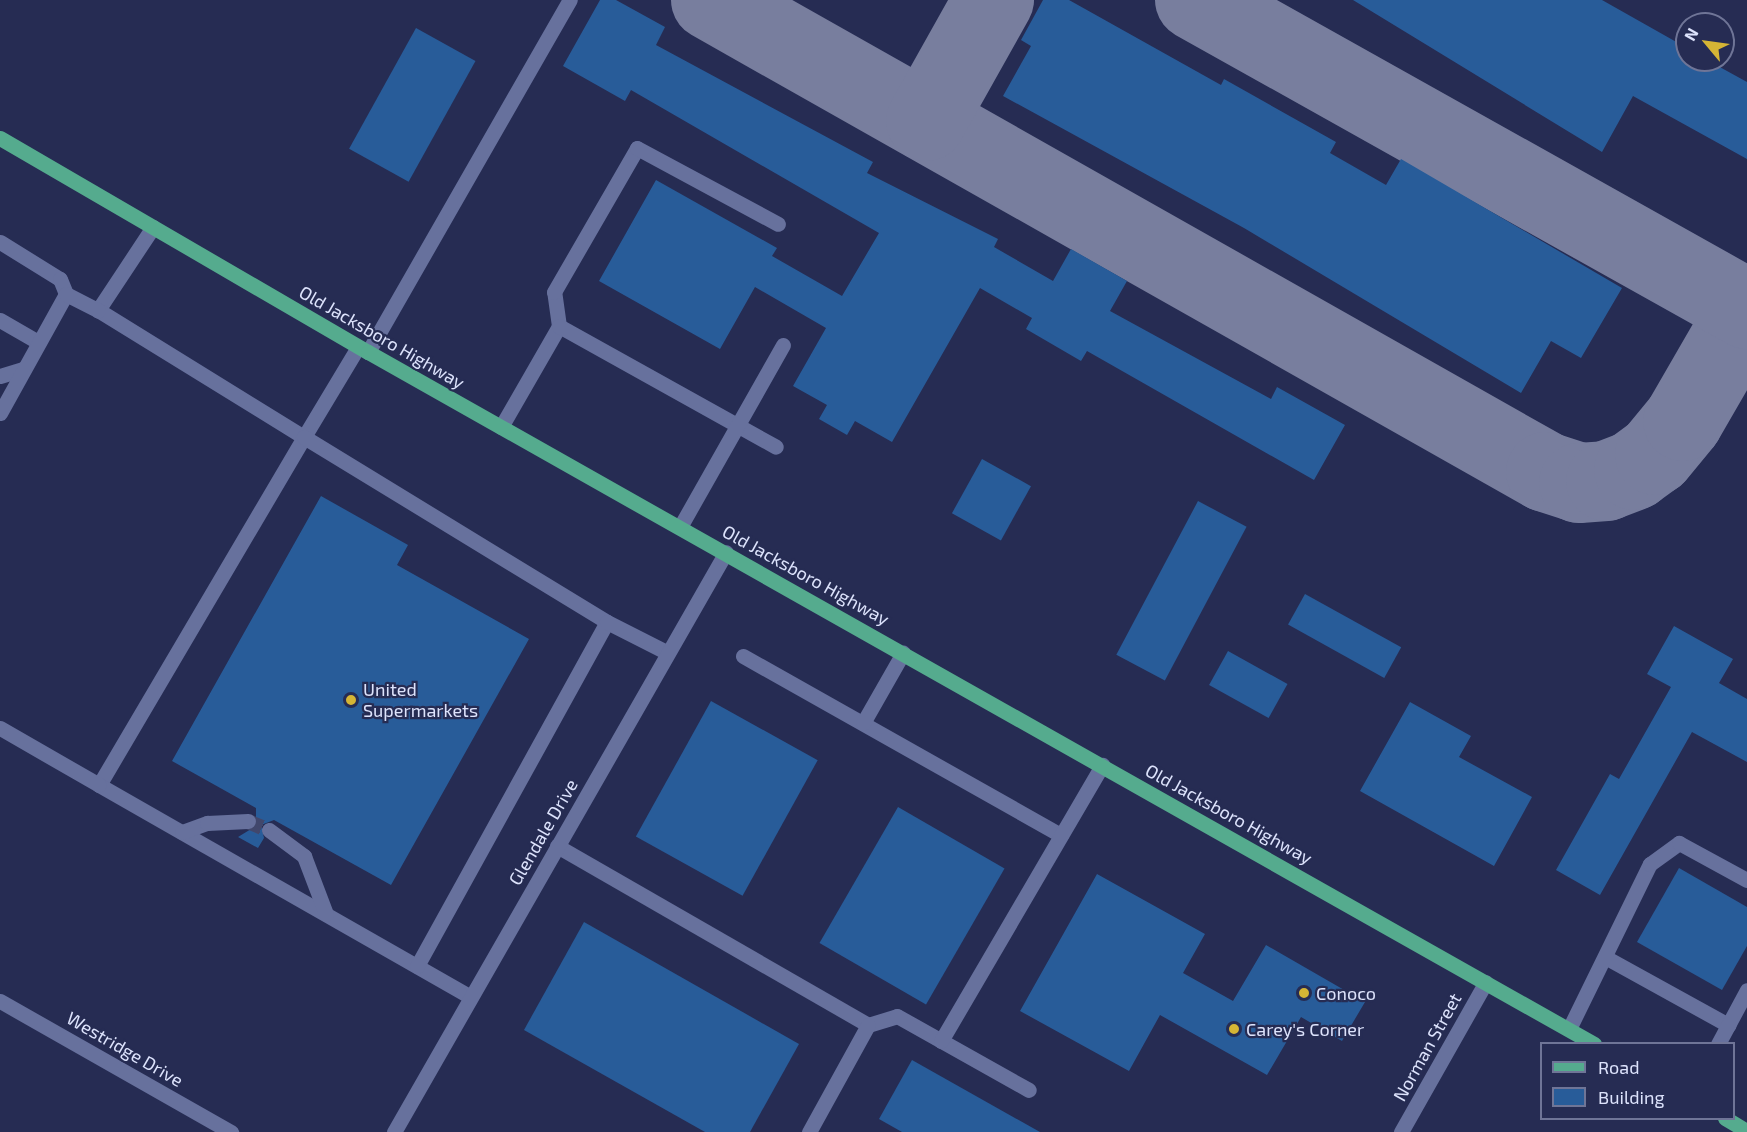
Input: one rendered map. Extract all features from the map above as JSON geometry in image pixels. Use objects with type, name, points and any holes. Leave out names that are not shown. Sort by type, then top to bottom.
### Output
[{"type":"main road","name":"Old Jacksboro Highway","points":[[0,138],[363,349],[1591,1042]]},
{"type":"main road","points":[[1727,1120],[1747,1131]]},
{"type":"street","points":[[99,785],[303,437],[363,349],[570,0]]},
{"type":"street","points":[[501,426],[558,326],[554,292],[637,148],[778,224]]},
{"type":"street","points":[[98,310],[153,227]]},
{"type":"street","points":[[0,242],[60,279],[66,294],[98,310],[607,622],[668,653]]},
{"type":"street","points":[[0,413],[66,294]]},
{"type":"street","points":[[0,320],[38,342]]},
{"type":"street","points":[[558,326],[776,447]]},
{"type":"street","points":[[680,527],[783,345]]},
{"type":"street","points":[[0,376],[23,369]]},
{"type":"street","name":"Glendale Drive","points":[[394,1132],[726,552]]},
{"type":"street","points":[[417,966],[607,622]]},
{"type":"street","points":[[863,723],[903,652]]},
{"type":"street","points":[[743,656],[1061,835]]},
{"type":"street","points":[[0,728],[471,997]]},
{"type":"street","points":[[941,1041],[1102,765]]},
{"type":"street","points":[[182,832],[207,824],[248,821]]},
{"type":"street","points":[[269,830],[304,856],[326,914]]},
{"type":"street","points":[[1569,1029],[1650,864],[1679,843],[1747,880]]},
{"type":"street","points":[[557,846],[868,1025]]},
{"type":"street","points":[[1605,957],[1728,1025]]},
{"type":"street","name":"Norman Street","points":[[1401,1132],[1486,982]]},
{"type":"street","points":[[1719,1042],[1747,990]]},
{"type":"street","name":"Westridge Drive","points":[[0,1001],[231,1132]]},
{"type":"street","points":[[810,1132],[868,1025],[897,1016],[1029,1090]]},
{"type":"building","points":[[600,0],[616,0],[665,27],[656,45],[873,162],[867,173],[998,239],[994,247],[1053,281],[1071,249],[1127,281],[1110,311],[1271,399],[1277,387],[1345,425],[1314,480],[1087,351],[1081,361],[1026,329],[1032,318],[980,288],[892,442],[855,421],[847,435],[819,419],[827,405],[793,386],[826,328],[755,287],[720,349],[599,281],[656,180],[777,248],[772,256],[842,296],[879,233],[631,90],[625,101],[563,66]]},
{"type":"building","points":[[1043,0],[1069,0],[1221,85],[1224,79],[1336,142],[1330,153],[1386,185],[1401,159],[1622,288],[1581,358],[1551,341],[1521,393],[1244,228],[1003,96],[1031,46],[1021,40]]},
{"type":"building","points":[[1353,0],[1602,0],[1675,41],[1675,72],[1729,72],[1747,82],[1747,159],[1633,96],[1602,152]]},
{"type":"building","points":[[416,28],[475,61],[409,182],[349,149]]},
{"type":"building","points":[[982,459],[1031,486],[1001,540],[952,513]]},
{"type":"building","name":"United Supermarkets","points":[[321,496],[408,545],[397,565],[529,639],[391,885],[274,820],[261,825],[264,838],[258,848],[238,837],[256,826],[256,808],[172,761]]},
{"type":"building","points":[[1198,501],[1247,527],[1165,680],[1116,655]]},
{"type":"building","points":[[1305,594],[1401,647],[1384,678],[1288,625]]},
{"type":"building","points":[[1674,626],[1733,659],[1719,683],[1747,699],[1747,762],[1692,732],[1600,895],[1556,870],[1610,774],[1619,779],[1671,687],[1647,674]]},
{"type":"building","points":[[1228,651],[1287,684],[1269,718],[1209,685]]},
{"type":"building","points":[[711,701],[818,760],[743,896],[636,837]]},
{"type":"building","points":[[1410,702],[1471,736],[1459,757],[1532,797],[1494,866],[1360,791]]},
{"type":"building","points":[[898,807],[1005,868],[926,1004],[820,943]]},
{"type":"building","points":[[1679,868],[1747,907],[1747,946],[1722,990],[1637,942]]},
{"type":"building","points":[[1097,874],[1205,934],[1183,973],[1233,1001],[1266,945],[1365,1002],[1342,1041],[1301,1017],[1267,1075],[1160,1015],[1129,1071],[1020,1011]]},
{"type":"building","points":[[584,922],[799,1044],[750,1132],[705,1132],[524,1030]]},
{"type":"building","points":[[912,1060],[1040,1132],[902,1132],[879,1119]]},
{"type":"taxiway","points":[[711,0],[1546,472],[1579,483],[1606,481],[1634,470],[1655,455],[1683,421],[1747,310]]},
{"type":"taxiway","points":[[926,121],[994,0]]},
{"type":"taxiway","points":[[1195,0],[1747,309]]},
{"type":"tunnel","points":[[248,821],[269,830]]},
{"type":"place","name":"United Supermarkets","points":[[351,700]]},
{"type":"place","name":"Conoco","points":[[1304,993]]},
{"type":"place","name":"Carey's Corner","points":[[1234,1029]]}]
